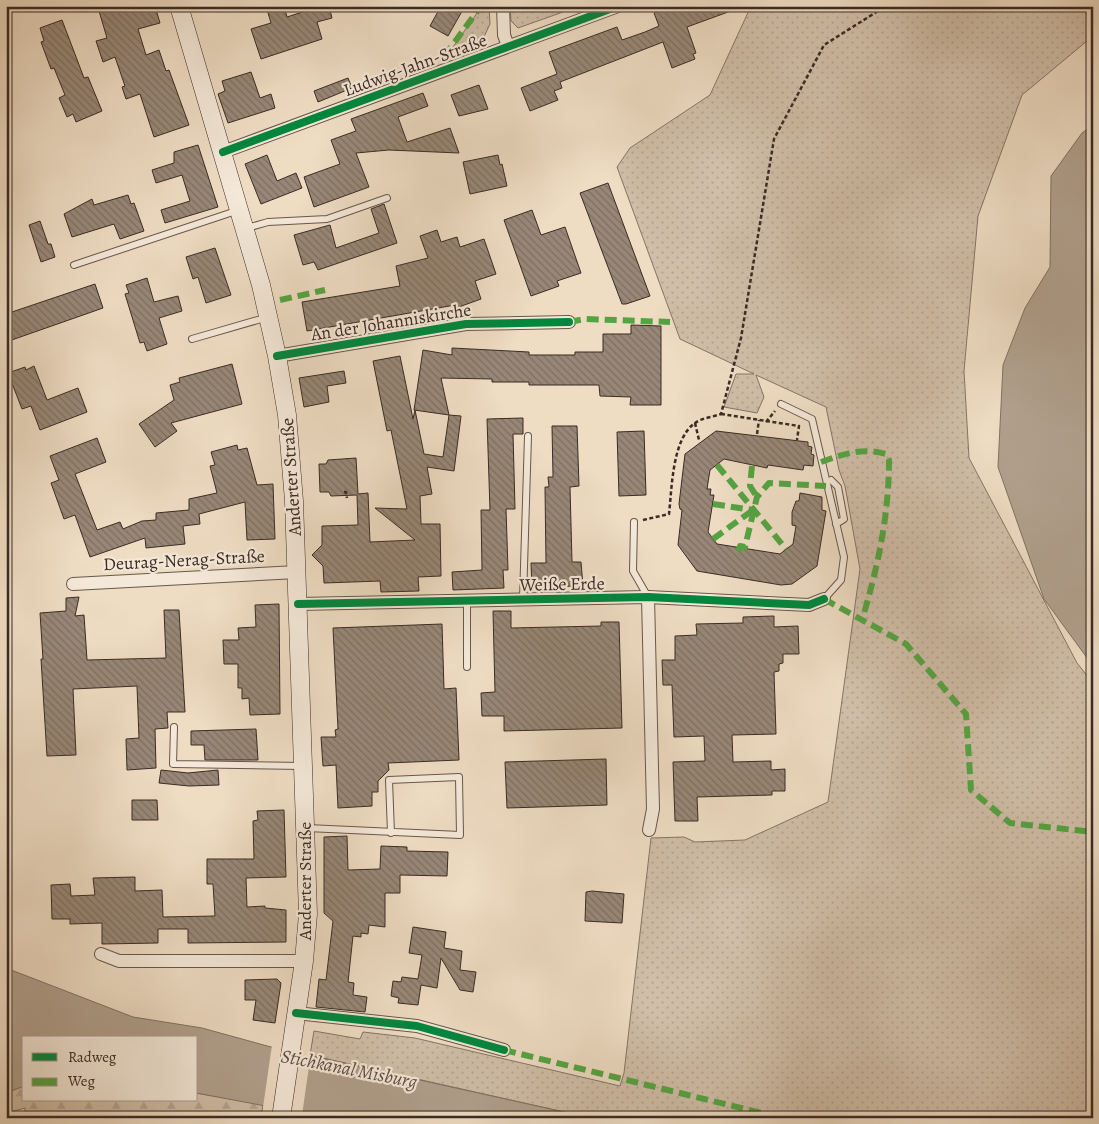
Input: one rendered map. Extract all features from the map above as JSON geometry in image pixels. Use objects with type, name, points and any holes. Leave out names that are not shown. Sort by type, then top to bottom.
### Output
[{"type":"main road","name":"Anderter Straße","points":[[179,6],[246,228],[269,317],[277,356],[293,469],[308,914],[304,961],[282,1116]]},
{"type":"street","points":[[503,6],[504,35],[508,46]]},
{"type":"street","name":"Ludwig-Jahn-Straße","points":[[223,152],[618,6]]},
{"type":"street","name":"An der Johanniskirche","points":[[277,356],[466,324],[569,322]]},
{"type":"street","name":"Deurag-Nerag-Straße","points":[[73,584],[297,572]]},
{"type":"street","points":[[648,597],[653,809],[649,830]]},
{"type":"street","name":"Weiße Erde","points":[[298,604],[648,597],[808,605],[824,599]]},
{"type":"street","name":"Anderter Straße","points":[[101,954],[120,961],[175,959],[304,961]]},
{"type":"street","points":[[296,1013],[417,1026],[504,1050]]},
{"type":"lane","points":[[246,228],[268,222],[327,219],[387,198]]},
{"type":"lane","points":[[74,265],[240,210]]},
{"type":"lane","points":[[192,339],[269,317]]},
{"type":"lane","points":[[781,404],[812,419],[844,556],[841,580],[824,599]]},
{"type":"lane","points":[[523,599],[528,436]]},
{"type":"lane","points":[[831,480],[838,487],[844,518],[836,524]]},
{"type":"lane","points":[[634,522],[633,570],[648,597]]},
{"type":"lane","points":[[467,600],[467,667]]},
{"type":"lane","points":[[174,727],[173,764],[304,766]]},
{"type":"lane","points":[[306,828],[391,833],[460,835],[459,777],[389,780],[391,833]]},
{"type":"path","points":[[720,414],[741,338],[774,139],[824,46],[886,6]]},
{"type":"path","points":[[1082,6],[1093,20]]},
{"type":"path","points":[[634,522],[669,514],[674,463],[683,437],[695,423],[720,414],[799,426],[797,440]]},
{"type":"path","points":[[757,434],[759,420]]},
{"type":"path","points":[[695,423],[699,440]]},
{"type":"path","points":[[344,492],[346,492],[347,498]]},
{"type":"green space","points":[[482,6],[489,6],[490,24],[483,39],[448,54]]},
{"type":"green space","points":[[510,6],[577,7],[518,28],[511,21]]},
{"type":"green space","points":[[751,6],[1093,6],[1093,36],[1022,95],[978,216],[964,371],[969,458],[1077,663],[1093,683],[1093,1118],[591,1118],[310,1055],[314,1031],[360,1039],[363,1032],[415,1038],[620,1086],[624,1073],[651,838],[684,837],[695,842],[745,840],[828,802],[860,569],[845,486],[839,470],[826,407],[756,375],[764,397],[757,413],[724,407],[736,374],[754,374],[680,339],[617,167],[630,148],[710,95]]},
{"type":"green space","points":[[22,1087],[22,1102],[198,1102],[198,1093],[263,1104],[261,1118],[25,1118],[25,1108],[11,1112],[7,1108],[11,1091]]},
{"type":"water","points":[[1093,125],[1093,666],[1044,599],[998,467],[1003,365],[1025,308],[1050,267],[1051,176],[1082,133]]},
{"type":"water","name":"Stichkanal Misburg","points":[[6,968],[133,1017],[202,1028],[271,1047],[591,1118],[330,1118],[198,1093],[198,1036],[22,1036],[22,1087],[11,1091],[6,1090]]},
{"type":"pier","points":[[272,1045],[311,1053],[302,1115],[263,1107]]},
{"type":"building","points":[[113,6],[155,6],[160,23],[138,29],[146,55],[159,50],[166,71],[169,70],[189,125],[154,137],[140,94],[126,99],[122,87],[125,86],[115,57],[103,62],[96,41],[107,38],[99,11]]},
{"type":"building","points":[[266,6],[284,6],[287,17],[315,8],[314,6],[329,6],[332,18],[317,22],[322,39],[261,59],[251,29],[271,23]]},
{"type":"building","points":[[441,6],[465,6],[448,36],[430,26]]},
{"type":"building","points":[[674,6],[739,8],[687,27],[696,53],[693,54],[695,59],[672,68],[663,42],[560,82],[562,88],[554,91],[558,100],[530,111],[521,88],[557,74],[549,52],[617,27],[622,40],[645,32],[659,26],[654,13]]},
{"type":"building","points":[[62,20],[84,78],[88,77],[102,111],[76,122],[73,114],[67,117],[59,98],[65,95],[54,68],[51,69],[41,42],[44,41],[40,28]]},
{"type":"building","points":[[251,72],[260,98],[271,94],[275,108],[228,123],[218,94],[225,91],[222,81]]},
{"type":"building","points":[[348,78],[352,88],[318,102],[314,91]]},
{"type":"building","points":[[479,85],[488,109],[459,116],[451,95]]},
{"type":"building","points":[[423,93],[428,106],[398,117],[407,142],[450,128],[459,153],[389,150],[356,153],[369,187],[314,207],[304,177],[340,164],[331,140],[356,131],[351,119]]},
{"type":"building","points":[[198,145],[218,207],[165,223],[161,210],[190,201],[182,175],[156,183],[152,170],[174,163],[174,152]]},
{"type":"building","points":[[267,155],[277,181],[296,173],[302,188],[261,204],[245,164]]},
{"type":"building","points":[[498,155],[507,186],[470,194],[463,162]]},
{"type":"building","points":[[608,183],[650,296],[626,304],[622,304],[580,193]]},
{"type":"building","points":[[128,195],[131,204],[134,203],[144,231],[120,239],[114,224],[72,237],[64,214],[92,199],[94,205]]},
{"type":"building","points":[[384,204],[397,243],[318,270],[314,262],[303,265],[294,235],[330,225],[336,248],[379,233],[371,209]]},
{"type":"building","points":[[532,210],[541,235],[565,227],[581,273],[557,281],[559,286],[531,296],[504,220]]},
{"type":"building","points":[[40,221],[55,257],[41,262],[29,225]]},
{"type":"building","points":[[437,230],[441,242],[457,237],[460,247],[484,239],[496,274],[475,281],[481,299],[456,308],[455,305],[307,331],[302,302],[400,286],[396,266],[428,258],[420,236]]},
{"type":"building","points":[[215,248],[231,295],[206,303],[198,277],[193,279],[186,257]]},
{"type":"building","points":[[147,278],[154,302],[178,296],[182,311],[159,318],[167,344],[147,351],[144,342],[140,343],[125,294],[129,293],[126,285]]},
{"type":"building","points":[[95,284],[103,308],[6,342],[6,314]]},
{"type":"building","points":[[631,325],[661,326],[661,405],[630,405],[631,397],[600,396],[599,385],[529,385],[529,382],[492,382],[492,379],[441,378],[449,415],[414,410],[423,350],[452,355],[452,348],[529,352],[529,355],[575,355],[575,352],[603,352],[603,334],[631,334]]},
{"type":"building","points":[[400,356],[413,419],[415,410],[424,454],[443,457],[449,415],[461,416],[454,471],[427,467],[432,494],[420,496],[421,524],[440,524],[441,576],[418,577],[419,591],[381,592],[380,581],[324,583],[323,566],[312,555],[322,545],[322,526],[358,525],[357,495],[331,496],[329,492],[320,492],[319,464],[326,464],[328,460],[356,458],[358,494],[368,493],[370,542],[415,540],[375,508],[407,509],[391,430],[387,431],[373,361]]},
{"type":"building","points":[[232,364],[242,404],[171,423],[177,431],[155,447],[139,424],[174,400],[170,385],[180,382],[179,378]]},
{"type":"building","points":[[34,366],[47,400],[78,388],[87,412],[40,430],[31,406],[22,409],[8,373],[25,367],[26,370]]},
{"type":"building","points":[[344,371],[346,383],[327,386],[329,402],[304,407],[299,378]]},
{"type":"building","points":[[523,418],[523,434],[513,434],[515,509],[506,509],[508,570],[503,570],[504,588],[453,590],[452,572],[482,570],[481,510],[490,510],[487,419]]},
{"type":"building","points":[[552,426],[577,426],[579,486],[570,487],[572,562],[581,562],[583,586],[532,587],[531,563],[546,563],[545,487],[549,487],[548,477],[553,477]]},
{"type":"building","points":[[644,431],[646,495],[619,496],[617,432]]},
{"type":"building","points":[[716,431],[808,442],[808,446],[812,447],[811,454],[814,455],[813,466],[804,465],[803,470],[768,465],[767,468],[724,459],[710,470],[707,489],[711,489],[710,495],[714,495],[708,532],[717,544],[780,554],[793,544],[796,526],[792,525],[792,512],[796,501],[799,501],[800,493],[822,497],[822,510],[826,511],[817,566],[792,584],[781,585],[697,571],[678,545],[682,510],[679,504],[685,454]]},
{"type":"building","points":[[97,438],[106,462],[75,474],[97,530],[120,522],[123,529],[142,521],[156,520],[156,513],[189,510],[189,499],[217,493],[210,466],[215,465],[211,452],[237,445],[238,450],[247,448],[257,485],[273,484],[275,539],[247,540],[245,502],[199,514],[200,524],[183,526],[185,544],[146,548],[145,538],[90,557],[75,515],[64,519],[51,483],[59,480],[50,456]]},
{"type":"building","points":[[79,597],[75,616],[84,615],[87,660],[166,658],[164,610],[179,610],[185,712],[167,712],[168,728],[155,729],[156,768],[127,770],[126,739],[139,738],[137,686],[73,689],[76,755],[47,756],[40,613],[66,611],[66,598]]},
{"type":"building","points":[[279,604],[280,714],[250,715],[249,698],[242,699],[242,688],[238,688],[238,664],[224,664],[223,640],[239,640],[238,628],[256,627],[255,605]]},
{"type":"building","points":[[493,611],[511,611],[511,628],[601,626],[601,622],[619,622],[622,728],[504,731],[504,716],[482,716],[481,693],[495,692]]},
{"type":"building","points":[[774,616],[774,627],[798,626],[799,654],[783,654],[783,663],[779,664],[779,671],[774,672],[776,734],[732,735],[733,762],[771,761],[771,770],[785,769],[785,791],[772,791],[772,795],[697,797],[698,821],[675,821],[673,762],[705,761],[704,736],[674,737],[672,685],[663,685],[662,660],[675,660],[675,636],[697,635],[696,624],[743,623],[743,617]]},
{"type":"building","points":[[442,624],[444,689],[456,688],[459,760],[388,763],[389,770],[378,781],[378,792],[372,792],[372,806],[338,808],[336,765],[323,766],[321,737],[336,737],[335,730],[338,729],[333,628]]},
{"type":"building","points":[[256,729],[258,760],[205,760],[204,745],[191,745],[191,731]]},
{"type":"building","points":[[606,759],[607,805],[507,808],[505,762]]},
{"type":"building","points":[[161,770],[188,773],[218,770],[219,785],[189,786],[159,783]]},
{"type":"building","points":[[132,800],[157,800],[158,820],[132,820]]},
{"type":"building","points":[[284,810],[286,877],[246,878],[247,907],[265,906],[265,908],[286,910],[286,942],[188,943],[188,929],[158,929],[158,943],[102,944],[102,923],[70,924],[70,919],[52,919],[51,885],[70,884],[71,896],[95,895],[93,878],[135,877],[135,891],[162,890],[163,917],[215,916],[213,884],[207,884],[207,859],[254,859],[253,821],[258,820],[257,811]]},
{"type":"building","points":[[347,836],[348,870],[380,869],[381,846],[407,847],[407,851],[448,852],[447,876],[400,875],[400,893],[385,893],[385,927],[369,925],[368,934],[361,933],[361,937],[353,936],[348,982],[354,983],[353,995],[367,997],[365,1012],[316,1007],[319,979],[326,980],[333,921],[324,913],[324,837]]},
{"type":"building","points":[[586,892],[624,894],[622,923],[585,921]]},
{"type":"building","points":[[413,927],[446,932],[444,948],[462,951],[460,970],[476,972],[473,992],[460,990],[441,958],[437,988],[421,985],[418,1005],[398,1003],[399,998],[391,996],[393,981],[401,982],[402,977],[418,979],[422,955],[409,953]]},
{"type":"building","points":[[277,979],[281,983],[275,1023],[253,1020],[256,1000],[245,1000],[245,980]]},
{"type":"marked path","points":[[447,57],[446,54],[481,6]]},
{"type":"marked path","points":[[280,300],[325,290]]},
{"type":"marked path","points":[[569,322],[585,319],[670,322]]},
{"type":"marked path","points":[[821,462],[861,451],[886,454],[889,460],[887,501],[882,541],[862,620]]},
{"type":"marked path","points":[[717,465],[786,549]]},
{"type":"marked path","points":[[752,466],[750,486],[757,497]]},
{"type":"marked path","points":[[739,551],[740,546],[745,547],[757,497],[769,483],[826,486]]},
{"type":"marked path","points":[[713,504],[753,510]]},
{"type":"marked path","points":[[713,539],[753,510]]},
{"type":"marked path","points":[[824,599],[906,644],[966,714],[971,790],[1010,823],[1093,832]]},
{"type":"marked path","points":[[504,1050],[782,1118]]},
{"type":"cycle path","points":[[223,152],[618,6]]},
{"type":"cycle path","points":[[277,356],[466,324],[569,322]]},
{"type":"cycle path","points":[[298,604],[648,597],[809,605],[824,599]]},
{"type":"cycle path","points":[[296,1013],[417,1026],[504,1050]]}]
